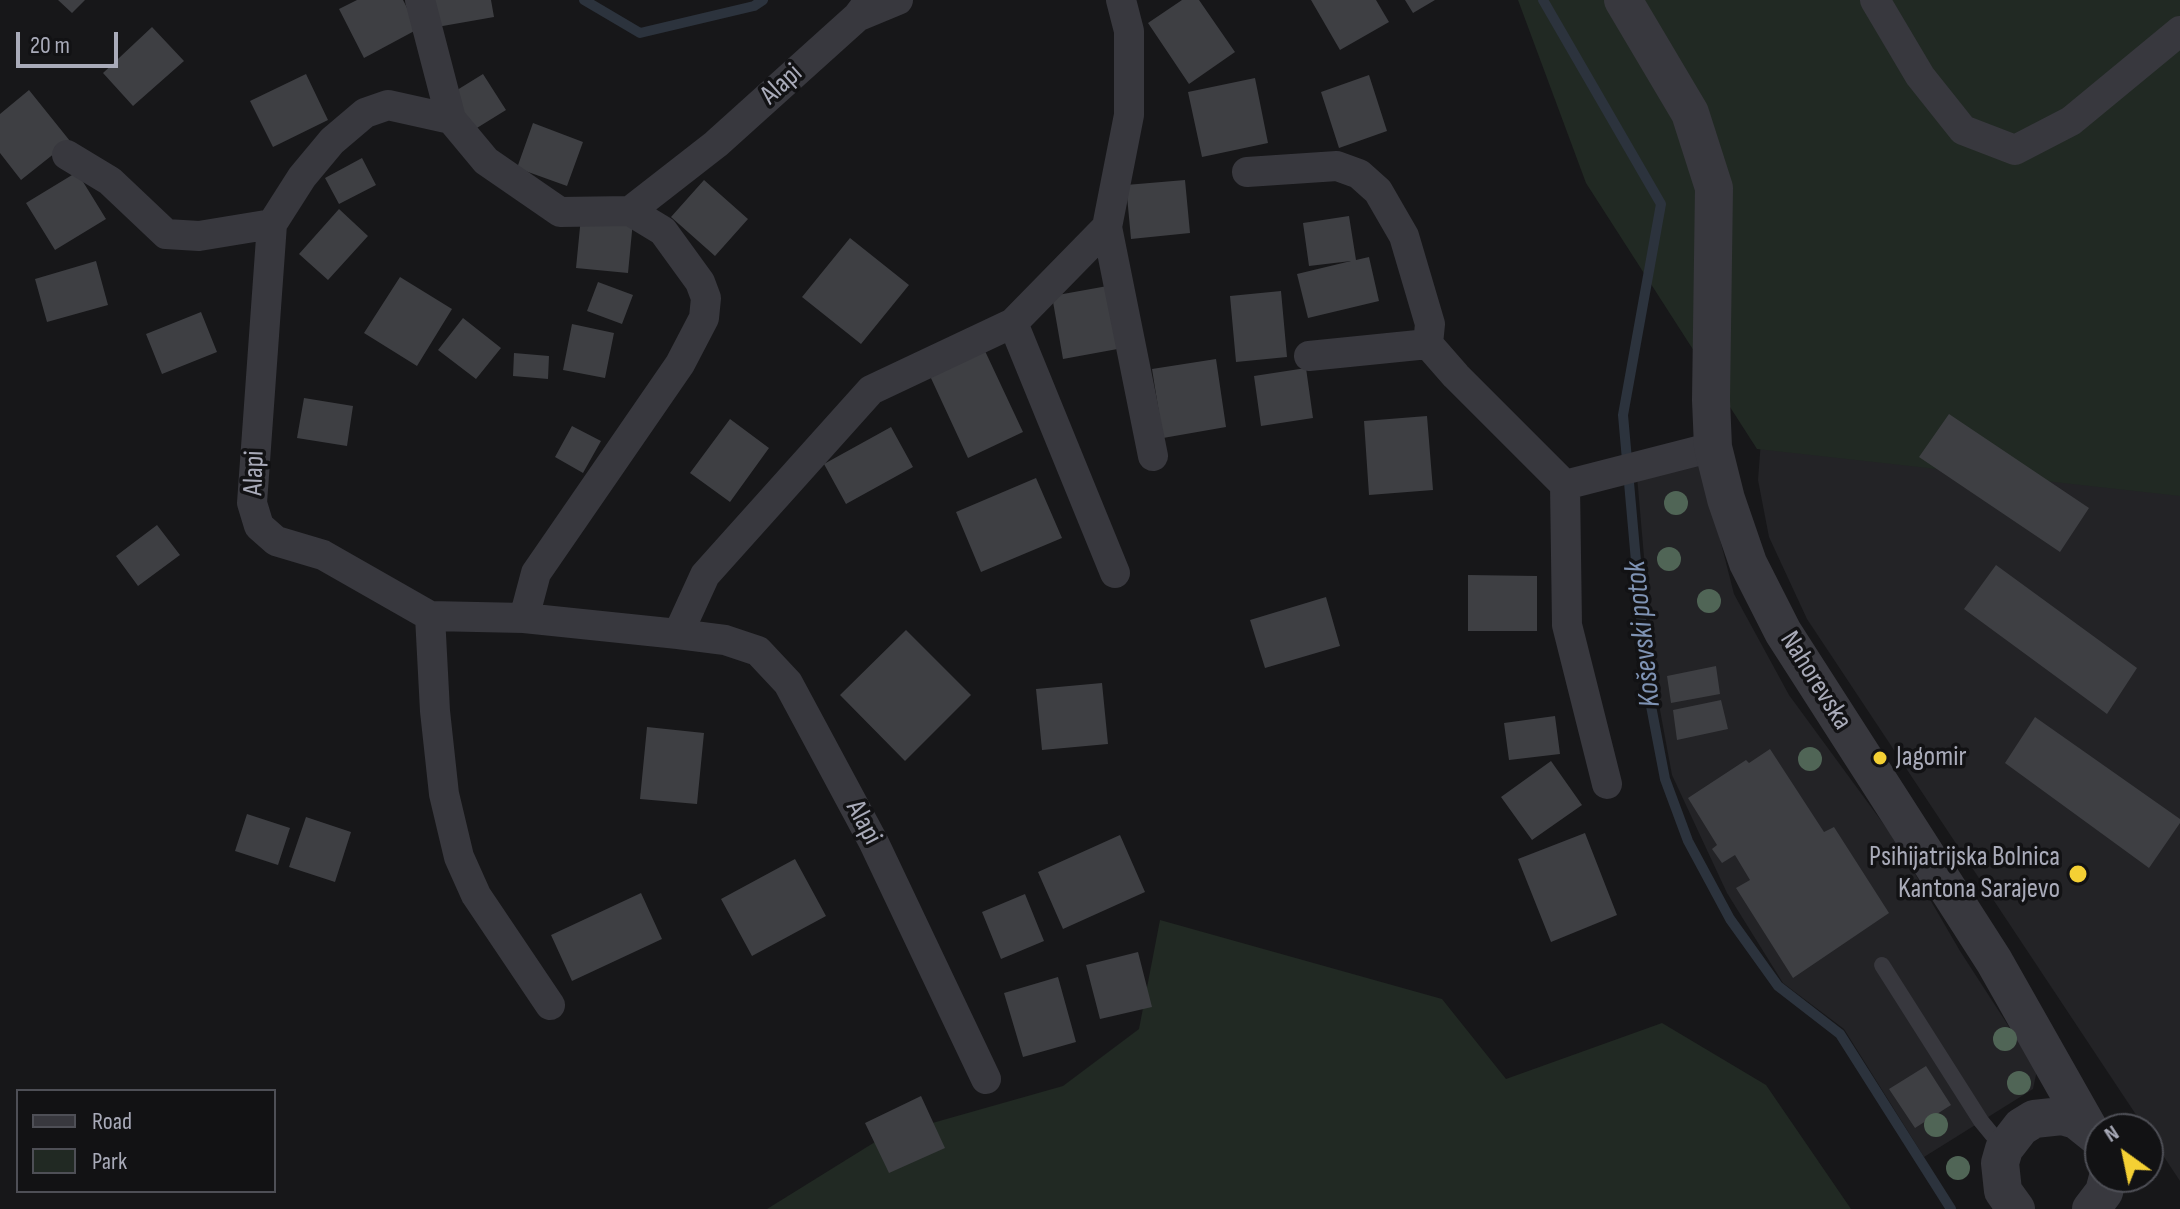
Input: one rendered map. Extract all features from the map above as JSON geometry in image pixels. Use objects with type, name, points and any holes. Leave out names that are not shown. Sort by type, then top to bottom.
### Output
[{"type":"street","points":[[420,0],[451,119],[486,161],[560,212],[630,211],[663,231],[700,282],[706,298],[704,318],[680,364],[536,573],[524,618]]},
{"type":"street","name":"Alapi","points":[[630,211],[716,144],[863,9],[898,0]]},
{"type":"street","points":[[1121,0],[1129,31],[1129,115],[1107,227],[1153,456]]},
{"type":"street","name":"Nahorevska","points":[[1623,0],[1690,113],[1714,188],[1713,447],[1726,499],[1748,563],[1783,632],[1994,961],[2084,1117]]},
{"type":"street","points":[[1875,0],[1920,76],[1963,130],[2015,150],[2071,121],[2180,31]]},
{"type":"street","points":[[67,155],[110,181],[166,234],[199,236],[272,224],[332,141],[365,113],[388,105],[451,119]]},
{"type":"street","points":[[1247,172],[1337,166],[1359,174],[1378,191],[1404,236],[1430,324],[1428,344],[1565,485],[1567,625],[1607,784]]},
{"type":"street","name":"Alapi","points":[[272,224],[252,503],[259,526],[276,541],[323,555],[430,616],[524,618],[678,634],[725,640],[758,651],[788,683],[874,843],[986,1079]]},
{"type":"street","points":[[678,634],[705,575],[871,390],[1013,323],[1107,227]]},
{"type":"street","points":[[1013,323],[1115,573]]},
{"type":"street","points":[[1309,356],[1428,344]]},
{"type":"street","points":[[1565,485],[1713,447]]},
{"type":"street","points":[[430,616],[435,711],[444,794],[459,857],[476,895],[550,1005]]},
{"type":"street","points":[[2016,1209],[2003,1191],[2000,1177],[2004,1149],[2011,1137],[2034,1119],[2047,1095],[2052,1063]]},
{"type":"street","points":[[2034,1119],[2062,1116],[2084,1126]]},
{"type":"street","points":[[2091,1209],[2103,1193]]},
{"type":"lane","points":[[1882,965],[1981,1121],[2004,1149]]},
{"type":"shaded area","name":"Psihijatrijska Bolnica Kantona Sarajevo","points":[[2180,227],[2180,1181],[2164,1157],[2164,1113],[2135,1113],[1807,619],[1769,537],[1758,480],[1769,335]]},
{"type":"shaded area","points":[[1701,465],[1734,594],[1789,695],[1896,841],[1960,951],[2037,1070],[2033,1089],[1924,1157],[1844,1029],[1783,983],[1727,893],[1672,775],[1655,683],[1637,476]]},
{"type":"green space","points":[[1518,0],[2180,0],[2180,496],[1757,449],[1586,183]]},
{"type":"green space","points":[[1160,920],[1442,999],[1506,1079],[1662,1023],[1766,1085],[1851,1209],[767,1209],[883,1137],[1063,1086],[1139,1029]]},
{"type":"building","points":[[58,0],[85,0],[72,13]]},
{"type":"building","points":[[357,0],[403,0],[418,29],[364,58],[339,9]]},
{"type":"building","points":[[432,0],[491,0],[494,17],[437,27]]},
{"type":"building","points":[[1182,0],[1199,0],[1235,52],[1189,84],[1148,23]]},
{"type":"building","points":[[1311,0],[1376,0],[1389,22],[1340,50]]},
{"type":"building","points":[[1405,0],[1435,0],[1413,13]]},
{"type":"building","points":[[152,27],[184,61],[133,106],[103,73]]},
{"type":"building","points":[[306,74],[328,120],[273,147],[250,101]]},
{"type":"building","points":[[483,74],[506,110],[472,131],[449,95]]},
{"type":"building","points":[[1369,75],[1387,131],[1339,148],[1321,92]]},
{"type":"building","points":[[1255,78],[1268,143],[1202,157],[1188,92]]},
{"type":"building","points":[[29,90],[70,141],[21,180],[0,153],[0,114]]},
{"type":"building","points":[[533,123],[583,142],[567,186],[517,168]]},
{"type":"building","points":[[362,158],[376,185],[339,204],[325,178]]},
{"type":"building","points":[[77,172],[106,219],[55,250],[26,203]]},
{"type":"building","points":[[704,180],[748,219],[715,256],[671,217]]},
{"type":"building","points":[[1185,180],[1190,233],[1131,239],[1126,185]]},
{"type":"building","points":[[339,209],[368,236],[328,280],[299,254]]},
{"type":"building","points":[[1349,216],[1356,260],[1369,257],[1379,301],[1308,318],[1297,274],[1351,261],[1309,266],[1303,223]]},
{"type":"building","points":[[581,217],[633,221],[628,273],[576,268]]},
{"type":"building","points":[[850,238],[909,285],[861,344],[802,297]]},
{"type":"building","points":[[96,261],[108,305],[47,322],[35,279]]},
{"type":"building","points":[[400,277],[452,309],[417,366],[364,333]]},
{"type":"building","points":[[598,282],[633,295],[622,324],[587,311]]},
{"type":"building","points":[[1113,285],[1123,348],[1063,359],[1052,296]]},
{"type":"building","points":[[1281,291],[1287,357],[1236,362],[1230,296]]},
{"type":"building","points":[[201,312],[217,352],[162,374],[146,334]]},
{"type":"building","points":[[463,318],[501,348],[476,379],[438,350]]},
{"type":"building","points":[[572,324],[614,333],[605,378],[563,370]]},
{"type":"building","points":[[985,351],[1023,432],[968,458],[930,376]]},
{"type":"building","points":[[514,353],[549,356],[548,379],[513,376]]},
{"type":"building","points":[[1216,359],[1226,427],[1163,438],[1152,369]]},
{"type":"building","points":[[1306,368],[1313,418],[1261,426],[1254,376]]},
{"type":"building","points":[[304,398],[353,406],[347,446],[297,438]]},
{"type":"building","points":[[1949,414],[2089,508],[2060,552],[1919,457]]},
{"type":"building","points":[[1427,416],[1433,490],[1369,495],[1364,421]]},
{"type":"building","points":[[730,419],[769,448],[730,502],[690,473]]},
{"type":"building","points":[[572,426],[601,441],[583,473],[555,457]]},
{"type":"building","points":[[891,427],[913,467],[846,504],[824,464]]},
{"type":"building","points":[[1036,478],[1062,538],[981,572],[956,512]]},
{"type":"building","points":[[157,525],[180,555],[138,586],[116,556]]},
{"type":"building","points":[[1996,565],[2137,668],[2107,714],[1964,609]]},
{"type":"building","points":[[1468,575],[1537,576],[1537,631],[1468,631]]},
{"type":"building","points":[[1326,597],[1340,646],[1265,668],[1250,620]]},
{"type":"building","points":[[906,630],[971,695],[905,761],[840,695]]},
{"type":"building","points":[[1716,666],[1720,694],[1671,703],[1667,676]]},
{"type":"building","points":[[1102,683],[1108,744],[1042,750],[1036,689]]},
{"type":"building","points":[[1721,700],[1728,729],[1677,740],[1673,710]]},
{"type":"building","points":[[1555,716],[1560,754],[1509,760],[1504,723]]},
{"type":"building","points":[[2035,717],[2180,819],[2149,868],[2005,763]]},
{"type":"building","points":[[647,727],[704,733],[697,804],[640,799]]},
{"type":"building","points":[[1770,749],[1824,832],[1834,827],[1889,913],[1793,978],[1736,888],[1750,880],[1735,855],[1722,863],[1712,849],[1717,845],[1688,798],[1746,760],[1749,763]]},
{"type":"building","points":[[1551,761],[1582,805],[1532,840],[1501,797]]},
{"type":"building","points":[[247,814],[290,828],[278,865],[235,851]]},
{"type":"building","points":[[306,817],[351,832],[335,882],[289,867]]},
{"type":"building","points":[[1585,833],[1617,915],[1551,942],[1518,859]]},
{"type":"building","points":[[1120,835],[1145,892],[1063,929],[1038,872]]},
{"type":"building","points":[[795,859],[826,916],[752,956],[721,899]]},
{"type":"building","points":[[641,893],[662,939],[572,981],[551,935]]},
{"type":"building","points":[[1025,894],[1044,941],[1001,959],[982,912]]},
{"type":"building","points":[[1138,952],[1152,1007],[1100,1019],[1086,965]]},
{"type":"building","points":[[1058,977],[1076,1042],[1023,1057],[1004,993]]},
{"type":"building","points":[[1926,1066],[1951,1105],[1915,1128],[1889,1089]]},
{"type":"building","points":[[921,1096],[945,1148],[889,1173],[865,1123]]},
{"type":"waterway","name":"Koševski potok","points":[[584,0],[640,33],[754,6],[763,0]]},
{"type":"waterway","name":"Koševski potok","points":[[1543,0],[1661,204],[1623,415],[1647,685],[1665,779],[1688,841],[1730,919],[1778,986],[1840,1034],[1951,1209]]},
{"type":"place","name":"Jagomir","points":[[1880,758]]},
{"type":"place","name":"Psihijatrijska Bolnica Kantona Sarajevo","points":[[2078,874]]}]
